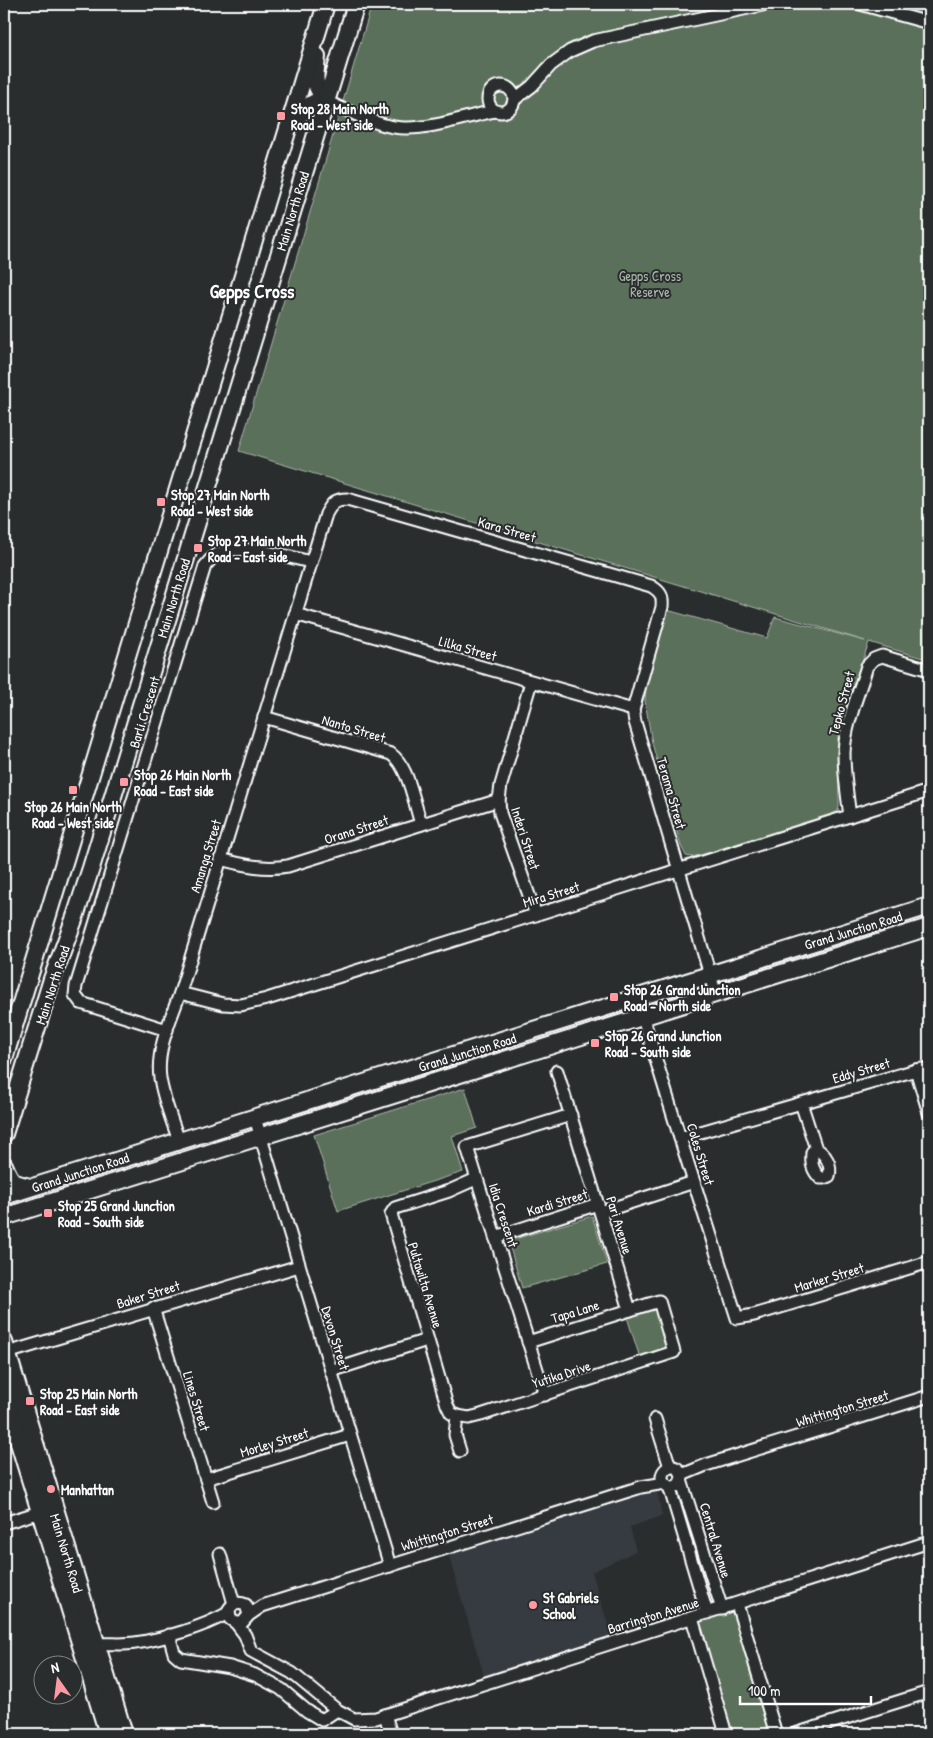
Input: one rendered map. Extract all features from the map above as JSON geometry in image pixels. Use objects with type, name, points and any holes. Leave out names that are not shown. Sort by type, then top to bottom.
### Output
[{"type":"highway","name":"Main North Road","points":[[4,1059],[113,696],[326,4]]},
{"type":"highway","name":"Main North Road","points":[[4,1134],[52,978],[91,868],[356,4]]},
{"type":"highway","points":[[315,43],[317,55],[316,85],[319,93],[326,100]]},
{"type":"highway","points":[[290,123],[312,103],[326,100]]},
{"type":"highway","name":"Grand Junction Road","points":[[4,1196],[929,906]]},
{"type":"highway","name":"Grand Junction Road","points":[[4,1217],[644,1018],[929,927]]},
{"type":"highway","points":[[31,972],[52,978]]},
{"type":"highway","points":[[172,1165],[179,1141],[200,1156]]},
{"type":"highway","points":[[4,1164],[12,1181],[20,1185],[32,1187]]},
{"type":"highway","name":"Main North Road","points":[[5,1347],[47,1509],[88,1647],[108,1734]]},
{"type":"highway","name":"Main North Road","points":[[4,1394],[47,1509]]},
{"type":"highway","name":"Main North Road","points":[[88,1647],[124,1734]]},
{"type":"street","points":[[512,95],[532,86],[551,65],[570,51],[594,42],[767,4]]},
{"type":"street","points":[[860,4],[929,23]]},
{"type":"street","points":[[326,100],[386,126],[419,128],[472,115],[507,111],[512,106],[512,95],[504,86],[496,86],[489,92],[487,99],[472,115]]},
{"type":"street","points":[[487,99],[490,106],[496,111]]},
{"type":"street","name":"Amanga Street","points":[[179,1141],[160,1078],[160,1057],[326,514],[331,504],[337,499]]},
{"type":"street","name":"Kara Street","points":[[337,499],[347,499],[651,586],[660,591],[663,599]]},
{"type":"street","name":"Barli Crescent","points":[[167,1030],[80,1003],[75,995],[76,986],[205,566],[217,554],[235,549],[253,550],[311,562]]},
{"type":"street","name":"Terama Street","points":[[663,599],[633,710],[716,995]]},
{"type":"street","name":"Lilka Street","points":[[295,614],[633,710]]},
{"type":"street","name":"Tepko Street","points":[[850,816],[844,752],[846,736],[867,666],[874,659],[882,656],[929,670]]},
{"type":"street","name":"Inderi Street","points":[[531,682],[499,800],[500,813],[536,915]]},
{"type":"street","name":"Nanto Street","points":[[264,717],[391,754],[399,760],[405,773],[421,824]]},
{"type":"street","name":"Mira Street","points":[[180,993],[223,1004],[241,1005],[267,999],[929,791]]},
{"type":"street","name":"Orana Street","points":[[220,859],[254,867],[274,868],[288,866],[499,800]]},
{"type":"street","name":"Coles Street","points":[[637,998],[737,1318]]},
{"type":"street","name":"Eddy Street","points":[[680,1138],[916,1070],[929,1068]]},
{"type":"street","points":[[916,1070],[929,1113]]},
{"type":"street","name":"Pari Avenue","points":[[557,1071],[630,1310]]},
{"type":"street","points":[[801,1103],[816,1149]]},
{"type":"street","name":"Idia Crescent","points":[[544,1395],[467,1147],[570,1115]]},
{"type":"street","name":"Devon Street","points":[[255,1118],[390,1566]]},
{"type":"street","name":"Pultawilta Avenue","points":[[457,1416],[449,1410],[390,1214],[395,1208],[449,1191],[476,1179]]},
{"type":"street","name":"Kardi Street","points":[[495,1237],[694,1182]]},
{"type":"street","name":"Marker Street","points":[[737,1318],[754,1315],[929,1262]]},
{"type":"street","name":"Baker Street","points":[[5,1347],[153,1308],[299,1266]]},
{"type":"street","name":"Yutika Drive","points":[[457,1416],[469,1418],[674,1352],[659,1301],[630,1310]]},
{"type":"street","name":"Lines Street","points":[[153,1308],[214,1502]]},
{"type":"street","name":"Tapa Lane","points":[[528,1342],[630,1310]]},
{"type":"street","points":[[331,1371],[427,1340]]},
{"type":"street","name":"Whittington Street","points":[[238,1614],[929,1396]]},
{"type":"street","points":[[457,1416],[455,1435],[460,1450]]},
{"type":"street","name":"Central Avenue","points":[[656,1419],[707,1614]]},
{"type":"street","name":"Morley Street","points":[[206,1479],[350,1435]]},
{"type":"street","name":"Central Avenue","points":[[672,1476],[722,1609]]},
{"type":"street","points":[[4,1523],[47,1509]]},
{"type":"street","name":"Barrington Avenue","points":[[238,1614],[251,1651],[292,1673],[337,1710],[354,1719],[376,1718],[929,1542]]},
{"type":"street","points":[[88,1647],[134,1643],[169,1635],[238,1614],[220,1554]]},
{"type":"street","points":[[737,1604],[776,1734]]},
{"type":"street","points":[[692,1618],[726,1734]]},
{"type":"street","points":[[169,1635],[174,1653],[181,1659],[230,1667],[255,1675],[282,1689],[307,1711],[322,1720],[337,1710]]},
{"type":"street","points":[[795,1734],[929,1692]]},
{"type":"street","points":[[385,1715],[391,1734]]},
{"type":"shaded area","name":"St Gabriels School","points":[[656,1485],[662,1516],[630,1527],[636,1551],[592,1572],[612,1638],[485,1679],[448,1553]]},
{"type":"green space","name":"Gepps Cross Reserve","points":[[372,4],[903,4],[929,11],[929,660],[869,642],[838,734],[838,811],[704,854],[692,857],[686,856],[681,846],[652,743],[645,701],[646,687],[667,610],[767,638],[775,617],[865,641],[239,451]]},
{"type":"green space","points":[[465,1088],[477,1128],[452,1136],[463,1172],[338,1211],[314,1135]]},
{"type":"green space","points":[[592,1216],[607,1264],[522,1288],[508,1241]]},
{"type":"green space","points":[[657,1305],[670,1348],[640,1358],[626,1314]]},
{"type":"green space","points":[[732,1611],[769,1725],[769,1731],[766,1734],[733,1734],[700,1629],[699,1623],[703,1617]]},
{"type":"place","name":"Stop 28 Main North Road - West side","points":[[281,116]]},
{"type":"place","name":"Stop 27 Main North Road - West side","points":[[161,502]]},
{"type":"place","name":"Stop 27 Main North Road - East side","points":[[198,548]]},
{"type":"place","name":"Stop 26 Main North Road - East side","points":[[124,782]]},
{"type":"place","name":"Stop 26 Main North Road - West side","points":[[73,790]]},
{"type":"place","name":"Stop 26 Grand Junction Road - North side","points":[[614,997]]},
{"type":"place","name":"Stop 26 Grand Junction Road - South side","points":[[595,1043]]},
{"type":"place","name":"Stop 25 Grand Junction Road - South side","points":[[48,1213]]},
{"type":"place","name":"Stop 25 Main North Road - East side","points":[[30,1401]]},
{"type":"place","name":"Manhattan","points":[[51,1489]]},
{"type":"place","name":"St Gabriels School","points":[[533,1605]]},
{"type":"district","name":"Gepps Cross","points":[[252,291]]}]
